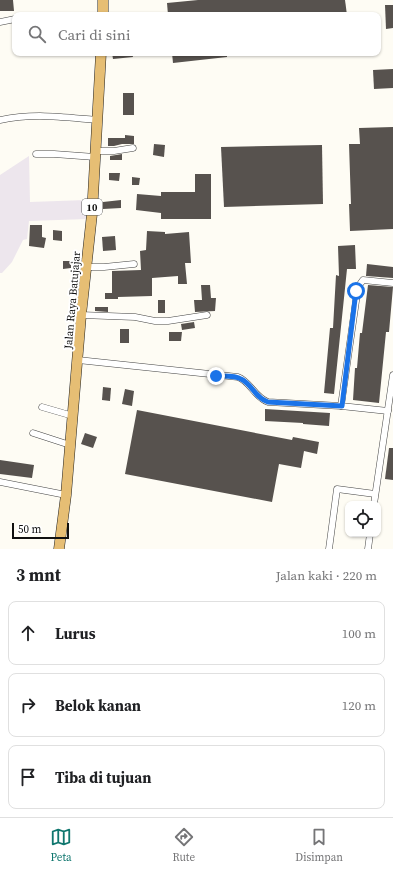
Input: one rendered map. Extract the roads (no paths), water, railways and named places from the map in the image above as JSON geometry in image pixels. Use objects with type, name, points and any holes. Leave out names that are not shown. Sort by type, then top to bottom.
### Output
[{"type":"highway","points":[[103,0],[103,12]]},
{"type":"highway","name":"Jalan Raya Batujajar","points":[[59,549],[66,495],[92,214],[102,56]]},
{"type":"street","points":[[0,22],[12,20]]},
{"type":"street","points":[[0,120],[38,116],[97,120]]},
{"type":"street","points":[[36,154],[95,154],[133,148]]},
{"type":"street","points":[[87,267],[134,264]]},
{"type":"street","points":[[342,406],[358,287],[363,280],[393,283]]},
{"type":"street","points":[[82,315],[135,317],[150,321],[163,321],[207,315]]},
{"type":"street","points":[[78,360],[238,378],[245,382],[258,397],[268,402],[342,406],[388,411]]},
{"type":"street","points":[[374,501],[393,375]]},
{"type":"street","points":[[42,407],[73,416]]},
{"type":"street","points":[[34,433],[70,445]]},
{"type":"street","points":[[0,482],[66,495]]},
{"type":"street","points":[[329,549],[337,489],[375,494]]},
{"type":"street","points":[[368,549],[370,537]]}]
